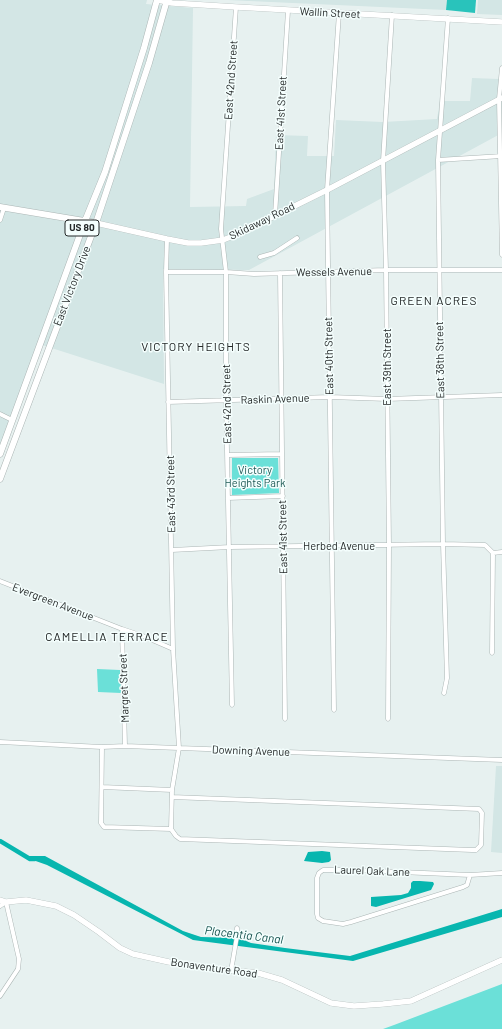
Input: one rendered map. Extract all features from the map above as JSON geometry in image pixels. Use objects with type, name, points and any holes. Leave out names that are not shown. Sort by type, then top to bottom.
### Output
[{"type":"main road","name":"Wallin Street","points":[[158,0],[288,11],[392,15],[502,22]]},
{"type":"main road","name":"East Victory Drive","points":[[0,454],[85,221],[105,172],[158,0]]},
{"type":"main road","name":"East Victory Drive","points":[[0,479],[96,223],[150,63],[166,1]]},
{"type":"main road","name":"Skidaway Road","points":[[2,207],[96,223],[167,239],[201,243],[223,240],[327,190],[501,99]]},
{"type":"main road","points":[[0,900],[6,902]]},
{"type":"main road","name":"Bonaventure Road","points":[[6,902],[26,900],[56,906],[74,915],[100,932],[120,948],[133,954],[169,962],[232,971],[258,973],[282,980],[331,1003],[354,1006],[411,1001],[502,960]]},
{"type":"street","name":"East 42nd Street","points":[[232,705],[226,400],[226,272],[221,228],[236,7]]},
{"type":"street","name":"East 41st Street","points":[[275,215],[288,11]]},
{"type":"street","name":"East 40th Street","points":[[334,710],[327,190],[339,13]]},
{"type":"street","name":"East 39th Street","points":[[388,719],[389,546],[386,270],[383,161],[392,15]]},
{"type":"street","name":"East 38th Street","points":[[444,693],[447,678],[443,544],[438,160],[448,18]]},
{"type":"street","points":[[502,68],[502,255]]},
{"type":"street","points":[[438,160],[501,156]]},
{"type":"street","points":[[0,220],[2,207]]},
{"type":"street","points":[[260,257],[274,253],[297,238]]},
{"type":"street","name":"East 43rd Street","points":[[167,239],[166,272],[173,649],[179,748],[172,790],[171,829]]},
{"type":"street","name":"Wessels Avenue","points":[[166,272],[226,272],[254,274],[386,270],[502,270]]},
{"type":"street","name":"East 41st Street","points":[[280,273],[285,719]]},
{"type":"street","name":"Raskin Avenue","points":[[168,402],[330,397],[387,399],[502,395]]},
{"type":"street","points":[[0,414],[12,420]]},
{"type":"street","points":[[228,456],[281,454]]},
{"type":"street","points":[[228,498],[283,496]]},
{"type":"street","name":"Herbed Avenue","points":[[172,550],[230,547],[331,547],[443,544],[485,545],[493,553]]},
{"type":"street","points":[[492,653],[493,553],[502,551]]},
{"type":"street","name":"Evergreen Avenue","points":[[0,581],[173,649]]},
{"type":"street","name":"Margret Street","points":[[122,629],[125,746]]},
{"type":"street","name":"Downing Avenue","points":[[0,742],[502,760]]},
{"type":"street","points":[[102,746],[101,823],[104,827],[171,829],[180,839],[472,850],[476,850],[481,845],[482,813],[480,809],[172,797]]},
{"type":"street","points":[[102,787],[172,790]]},
{"type":"street","name":"Laurel Oak Lane","points":[[470,875],[467,885],[463,887],[351,922],[343,924],[323,921],[318,918],[317,878],[323,870],[470,875],[502,873]]},
{"type":"street","points":[[0,996],[18,969],[19,959],[6,902]]},
{"type":"street","name":"Bonaventure Road","points":[[0,906],[6,902]]},
{"type":"street","points":[[232,971],[237,928]]},
{"type":"shaded area","points":[[0,0],[147,0],[146,4],[193,8],[190,207],[246,206],[247,199],[274,189],[276,135],[308,136],[307,156],[334,156],[336,120],[383,122],[437,119],[440,101],[470,101],[472,78],[499,79],[502,81],[502,133],[249,270],[163,269],[164,384],[39,344],[0,449]]},
{"type":"shaded area","points":[[227,0],[447,0],[446,10]]},
{"type":"shaded area","points":[[447,0],[476,0],[475,13],[446,10]]},
{"type":"shaded area","points":[[478,0],[502,0],[502,15],[477,14]]},
{"type":"shaded area","points":[[496,766],[502,766],[502,853],[491,852]]},
{"type":"shaded area","points":[[0,841],[28,856],[45,856],[183,931],[201,937],[239,938],[251,943],[350,956],[502,909],[502,917],[353,961],[193,940],[47,865],[30,859]]},
{"type":"shaded area","points":[[308,852],[330,852],[331,860],[329,862],[322,863],[304,861]]},
{"type":"shaded area","points":[[413,881],[433,882],[434,884],[431,890],[376,907],[371,906],[371,897],[401,895],[408,893]]},
{"type":"green space","name":"Victory Heights Park","points":[[232,458],[278,458],[279,493],[232,495]]},
{"type":"green space","points":[[97,669],[120,670],[121,693],[98,692]]},
{"type":"green space","points":[[502,984],[502,1029],[383,1029],[394,1025]]},
{"type":"waterway","name":"Placentia Canal","points":[[0,841],[30,859],[35,859]]},
{"type":"district","name":"GREEN ACRES","points":[[434,301]]},
{"type":"district","name":"VICTORY HEIGHTS","points":[[196,347]]},
{"type":"district","name":"CAMELLIA TERRACE","points":[[107,637]]}]
